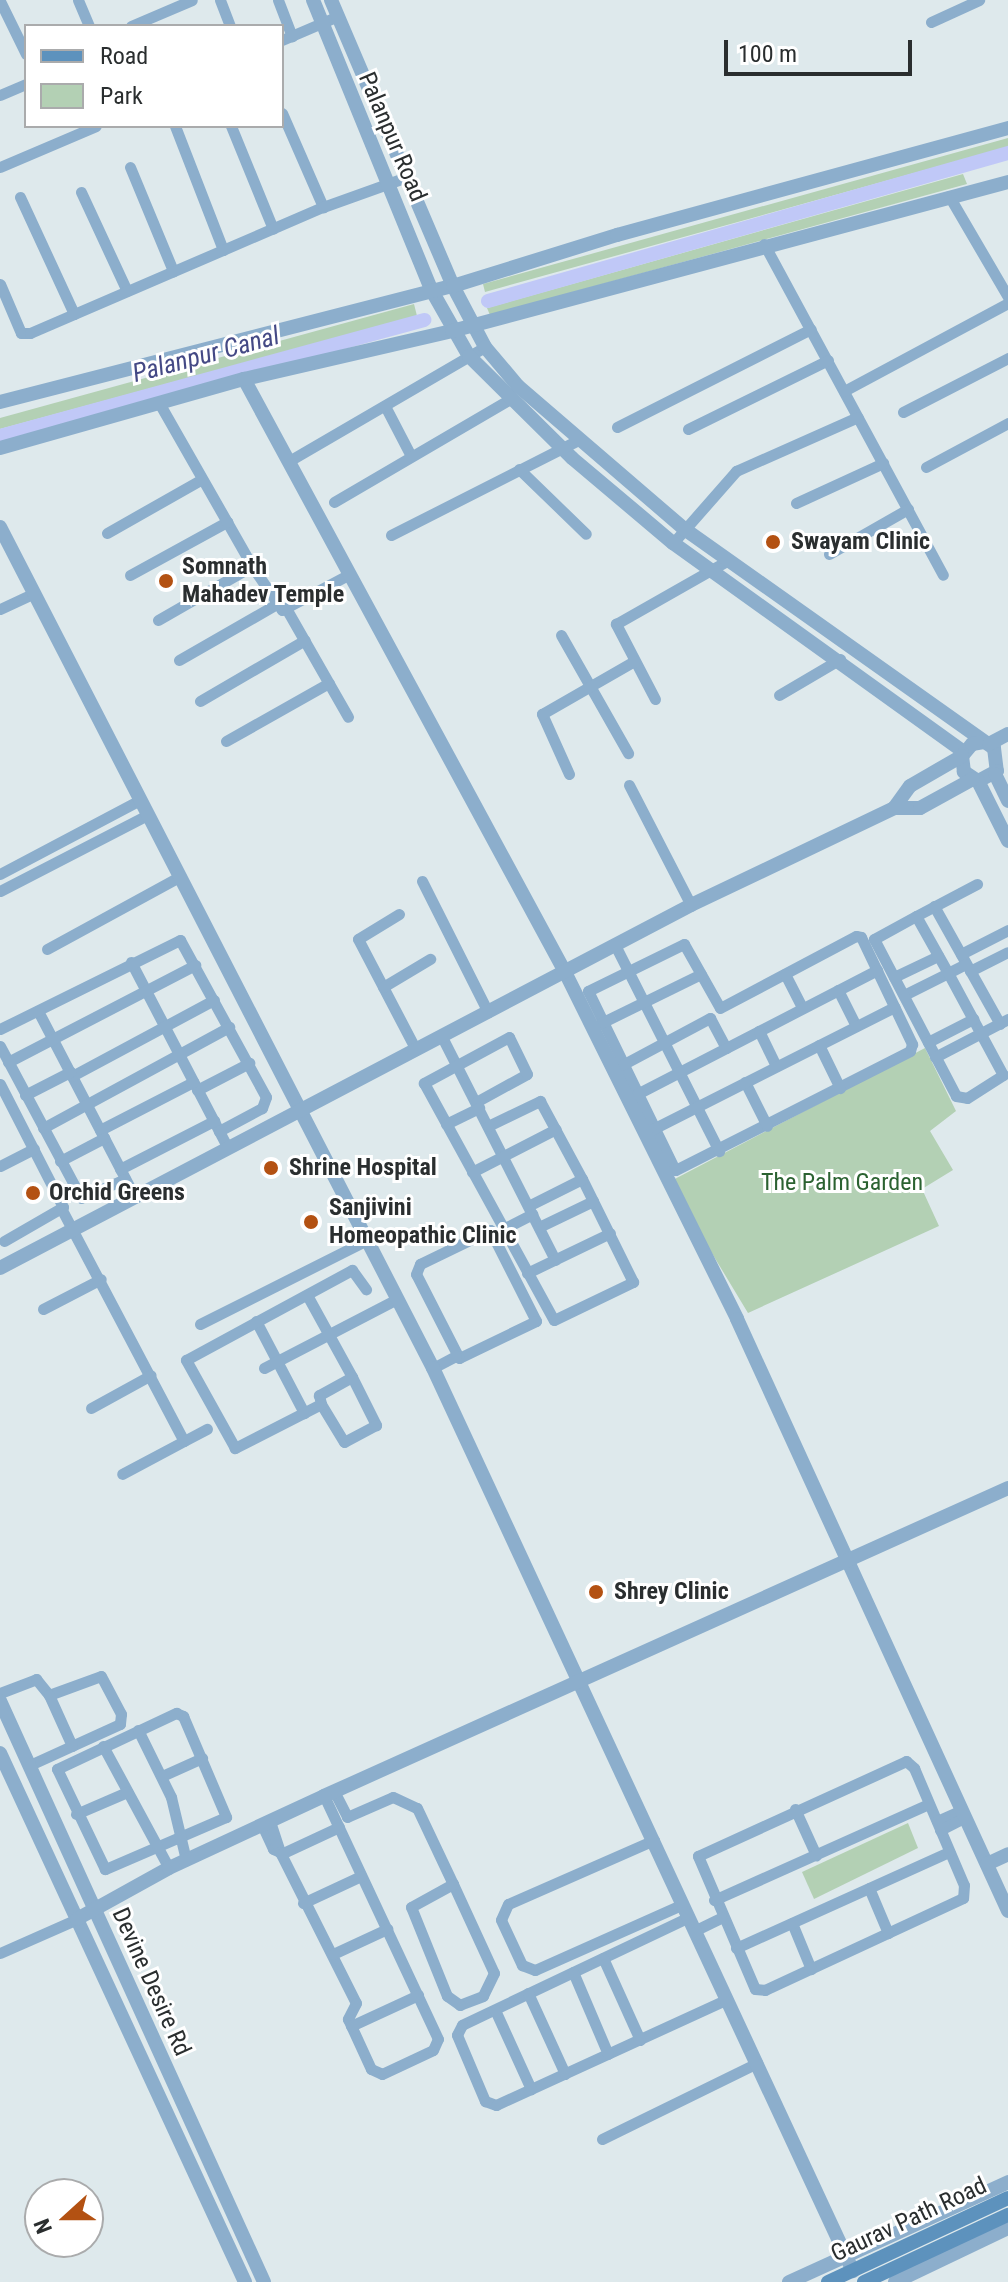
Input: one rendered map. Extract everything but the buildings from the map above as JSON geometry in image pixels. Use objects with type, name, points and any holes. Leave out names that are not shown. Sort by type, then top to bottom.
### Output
[{"type":"main road","name":"Gaurav Path Road","points":[[858,2278],[1008,2198]]},
{"type":"main road","name":"Gaurav Path Road","points":[[828,2282],[858,2278],[1008,2215]]},
{"type":"street","points":[[78,0],[88,24]]},
{"type":"street","points":[[136,24],[192,0]]},
{"type":"street","points":[[220,0],[229,24]]},
{"type":"street","points":[[278,0],[284,24]]},
{"type":"street","name":"Palanpur Road","points":[[313,0],[432,291],[452,331],[469,356],[561,448],[673,543],[840,659],[963,754]]},
{"type":"street","points":[[331,0],[404,178],[472,326],[485,347],[518,386],[683,528],[986,743],[998,754],[1008,801]]},
{"type":"street","points":[[931,22],[979,0]]},
{"type":"street","points":[[0,1],[24,50]]},
{"type":"street","points":[[163,13],[167,24]]},
{"type":"street","points":[[287,38],[338,16]]},
{"type":"street","points":[[0,95],[24,85]]},
{"type":"street","points":[[362,124],[377,117]]},
{"type":"street","points":[[284,118],[323,207]]},
{"type":"street","points":[[0,167],[91,128]]},
{"type":"street","points":[[176,128],[223,250]]},
{"type":"street","points":[[232,128],[273,229]]},
{"type":"street","points":[[0,402],[453,286],[617,235],[1008,128]]},
{"type":"street","points":[[130,167],[173,271]]},
{"type":"street","points":[[0,284],[25,334],[323,207],[404,178]]},
{"type":"street","points":[[0,448],[244,379],[472,326],[764,244],[1008,182]]},
{"type":"street","points":[[81,192],[127,291]]},
{"type":"street","points":[[949,196],[1008,297]]},
{"type":"street","points":[[20,197],[74,314]]},
{"type":"street","points":[[764,244],[943,575]]},
{"type":"street","points":[[844,391],[1008,303]]},
{"type":"street","points":[[617,427],[811,329]]},
{"type":"street","points":[[289,461],[485,347]]},
{"type":"street","points":[[903,412],[1008,358]]},
{"type":"street","points":[[688,429],[828,360]]},
{"type":"street","points":[[244,379],[649,1131],[1008,1911]]},
{"type":"street","points":[[334,502],[510,399]]},
{"type":"street","points":[[159,403],[275,605],[287,610],[348,717]]},
{"type":"street","points":[[385,406],[411,456]]},
{"type":"street","points":[[673,543],[736,471],[858,417]]},
{"type":"street","points":[[926,467],[1008,423]]},
{"type":"street","points":[[391,535],[578,440]]},
{"type":"street","points":[[796,503],[883,463]]},
{"type":"street","points":[[519,469],[586,534]]},
{"type":"street","points":[[107,533],[202,479]]},
{"type":"street","points":[[628,504],[639,492]]},
{"type":"street","points":[[829,554],[908,509]]},
{"type":"street","points":[[130,575],[227,522]]},
{"type":"street","points":[[0,527],[433,1368],[858,2278]]},
{"type":"street","points":[[655,699],[616,624],[727,561]]},
{"type":"street","points":[[158,620],[252,566]]},
{"type":"street","points":[[287,610],[350,574]]},
{"type":"street","points":[[0,609],[34,593]]},
{"type":"street","points":[[179,660],[275,605]]},
{"type":"street","points":[[779,618],[790,605]]},
{"type":"street","points":[[561,635],[628,753]]},
{"type":"street","points":[[200,701],[305,640]]},
{"type":"street","points":[[855,670],[868,657]]},
{"type":"street","points":[[779,695],[840,659]]},
{"type":"street","points":[[569,774],[542,714],[634,661]]},
{"type":"street","points":[[226,741],[329,683]]},
{"type":"street","points":[[894,808],[910,786],[963,754],[1008,734]]},
{"type":"street","points":[[963,754],[964,772],[976,780],[1004,821],[1008,841]]},
{"type":"street","points":[[0,1268],[691,905],[894,808],[920,808],[1001,767]]},
{"type":"street","points":[[629,785],[691,905]]},
{"type":"street","points":[[0,874],[140,800]]},
{"type":"street","points":[[0,891],[147,815]]},
{"type":"street","points":[[14,866],[22,880]]},
{"type":"street","points":[[47,949],[179,877]]},
{"type":"street","points":[[422,881],[488,1012]]},
{"type":"street","points":[[916,916],[1003,1075],[967,1098],[956,1096],[874,938],[977,884]]},
{"type":"street","points":[[934,906],[1004,1022],[935,1057]]},
{"type":"street","points":[[399,914],[358,939],[416,1050]]},
{"type":"street","points":[[904,995],[966,963],[1005,932],[1008,946]]},
{"type":"street","points":[[622,1065],[710,1018],[720,1008],[858,936],[894,1007],[910,1051],[678,1171],[649,1131],[637,1094],[622,1065],[601,1023],[588,991],[684,944],[720,1008]]},
{"type":"street","points":[[0,1029],[180,940],[249,1063],[266,1103],[123,1174],[83,1199],[0,1046]]},
{"type":"street","points":[[615,945],[719,1151]]},
{"type":"street","points":[[966,963],[1008,952]]},
{"type":"street","points":[[894,977],[938,956]]},
{"type":"street","points":[[383,987],[430,959]]},
{"type":"street","points":[[131,962],[228,1148]]},
{"type":"street","points":[[8,1062],[195,965]]},
{"type":"street","points":[[637,1094],[877,970]]},
{"type":"street","points":[[601,1023],[701,974]]},
{"type":"street","points":[[785,974],[802,1008]]},
{"type":"street","points":[[838,990],[856,1026]]},
{"type":"street","points":[[25,1095],[214,1000]]},
{"type":"street","points":[[649,1131],[894,1007]]},
{"type":"street","points":[[38,1011],[135,1197]]},
{"type":"street","points":[[710,1018],[726,1048]]},
{"type":"street","points":[[928,1042],[973,1019]]},
{"type":"street","points":[[43,1128],[229,1027]]},
{"type":"street","points":[[759,1031],[776,1066]]},
{"type":"street","points":[[442,1037],[555,1260]]},
{"type":"street","points":[[446,1124],[527,1074],[511,1038],[424,1081],[446,1124],[503,1229],[554,1320],[631,1285],[634,1279],[556,1129],[537,1100],[488,1126]]},
{"type":"street","points":[[819,1045],[840,1088]]},
{"type":"street","points":[[60,1161],[102,1134],[195,1086],[249,1063]]},
{"type":"street","points":[[745,1082],[767,1126]]},
{"type":"street","points":[[0,1084],[4,1100],[34,1149],[62,1210],[184,1441]]},
{"type":"street","points":[[472,1172],[556,1129]]},
{"type":"street","points":[[0,1166],[34,1149]]},
{"type":"street","points":[[503,1229],[582,1179]]},
{"type":"street","points":[[539,1227],[593,1201]]},
{"type":"street","points":[[4,1241],[62,1210]]},
{"type":"street","points":[[433,1368],[456,1356],[468,1356],[536,1321],[490,1230],[420,1264],[416,1274],[456,1356]]},
{"type":"street","points":[[527,1273],[610,1233]]},
{"type":"street","points":[[200,1324],[369,1239]]},
{"type":"street","points":[[321,1404],[232,1447],[186,1364],[189,1356],[352,1270],[366,1289]]},
{"type":"street","points":[[43,1309],[101,1279]]},
{"type":"street","points":[[307,1295],[352,1377],[376,1425],[344,1442],[321,1404],[319,1395],[352,1377]]},
{"type":"street","points":[[264,1368],[397,1299]]},
{"type":"street","points":[[256,1321],[304,1413]]},
{"type":"street","points":[[91,1408],[151,1375]]},
{"type":"street","points":[[122,1474],[207,1429]]},
{"type":"street","points":[[0,1953],[94,1911],[169,1868],[266,1823],[1008,1488]]},
{"type":"street","points":[[30,1765],[120,1724],[121,1714],[106,1678],[96,1677],[49,1695]]},
{"type":"street","points":[[0,1693],[36,1679],[49,1695],[72,1746]]},
{"type":"street","name":"Devine Desire Rd","points":[[0,1701],[264,2282]]},
{"type":"street","points":[[178,1713],[202,1758],[226,1817],[105,1869],[57,1769],[103,1746],[178,1713]]},
{"type":"street","points":[[138,1730],[162,1776],[178,1819],[178,1840],[186,1860]]},
{"type":"street","points":[[103,1746],[169,1868]]},
{"type":"street","name":"Devine Desire Rd","points":[[0,1753],[245,2282]]},
{"type":"street","points":[[162,1776],[202,1758]]},
{"type":"street","points":[[900,1761],[914,1768],[964,1885],[963,1898],[759,1991],[723,1921],[698,1856],[795,1809],[900,1761]]},
{"type":"street","points":[[76,1814],[127,1792]]},
{"type":"street","points":[[266,1823],[303,1903],[333,1954],[356,2003],[348,2016],[351,2026],[371,2069],[382,2074],[438,2043],[339,1827],[329,1794]]},
{"type":"street","points":[[329,1794],[347,1817],[393,1797],[407,1799],[417,1808],[453,1884],[494,1973],[483,1996],[460,2005],[447,1996],[411,1907],[453,1884]]},
{"type":"street","points":[[714,1900],[929,1804]]},
{"type":"street","points":[[795,1809],[816,1855]]},
{"type":"street","points":[[938,1826],[964,1813]]},
{"type":"street","points":[[280,1853],[339,1827]]},
{"type":"street","points":[[654,1840],[508,1904],[501,1920],[522,1965],[535,1970],[692,1922],[723,1921]]},
{"type":"street","points":[[736,1948],[949,1852]]},
{"type":"street","points":[[987,1864],[1008,1854]]},
{"type":"street","points":[[303,1903],[361,1876]]},
{"type":"street","points":[[869,1888],[888,1933]]},
{"type":"street","points":[[692,1922],[603,1958],[457,2031],[485,2101],[496,2105],[727,1999]]},
{"type":"street","points":[[792,1923],[811,1969]]},
{"type":"street","points":[[333,1954],[387,1929]]},
{"type":"street","points":[[603,1958],[640,2040]]},
{"type":"street","points":[[573,1972],[608,2054]]},
{"type":"street","points":[[528,1993],[565,2074]]},
{"type":"street","points":[[351,2026],[418,1995]]},
{"type":"street","points":[[495,2010],[531,2089]]},
{"type":"street","points":[[602,2139],[757,2063]]},
{"type":"street","points":[[789,2282],[1008,2182]]},
{"type":"street","points":[[895,2282],[1008,2228]]},
{"type":"green space","points":[[1008,138],[1008,147],[485,292],[483,284]]},
{"type":"green space","points":[[963,174],[967,184],[490,315],[487,308]]},
{"type":"green space","points":[[414,304],[417,316],[0,429],[0,418]]},
{"type":"green space","name":"The Palm Garden","points":[[925,1048],[956,1111],[930,1131],[953,1170],[922,1189],[939,1226],[748,1313],[669,1182]]},
{"type":"green space","points":[[908,1823],[918,1848],[814,1899],[802,1872]]},
{"type":"waterway","points":[[488,301],[1008,153]]},
{"type":"waterway","name":"Palanpur Canal","points":[[0,436],[424,320]]},
{"type":"place","name":"Swayam Clinic","points":[[773,542]]},
{"type":"place","name":"Somnath Mahadev Temple","points":[[166,581]]},
{"type":"place","name":"Shrine Hospital","points":[[271,1168]]},
{"type":"place","name":"Orchid Greens","points":[[33,1193]]},
{"type":"place","name":"Sanjivini Homeopathic Clinic","points":[[311,1222]]},
{"type":"place","name":"Shrey Clinic","points":[[596,1592]]}]
